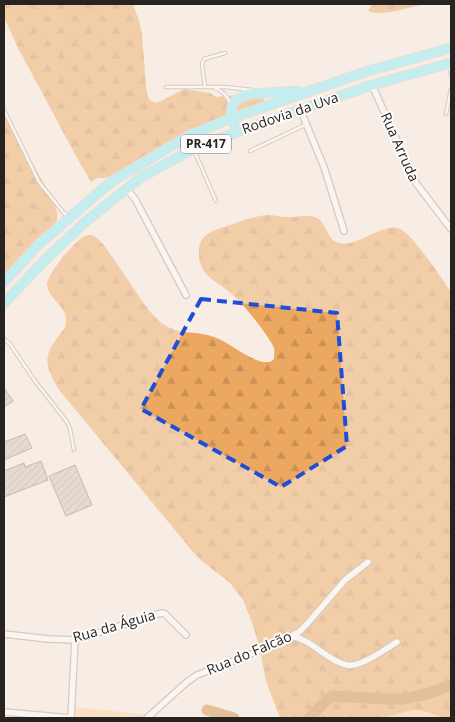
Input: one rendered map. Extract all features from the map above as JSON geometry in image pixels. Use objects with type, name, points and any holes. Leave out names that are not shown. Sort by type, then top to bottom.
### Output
[{"type":"main road","name":"Rodovia da Uva","points":[[4,282],[38,245],[111,182],[188,136],[232,115],[368,71],[451,48]]},
{"type":"main road","name":"Rodovia da Uva","points":[[4,303],[85,222],[140,178],[194,149],[237,132],[372,84],[450,63]]},
{"type":"main road","points":[[237,132],[232,115],[233,104],[242,96],[311,90]]},
{"type":"street","name":"Rua Arruda","points":[[372,84],[416,183],[451,229]]},
{"type":"street","points":[[300,109],[324,167],[344,231]]},
{"type":"street","points":[[126,188],[135,199],[186,295]]},
{"type":"street","name":"Rua do Falcão","points":[[147,718],[197,675],[246,656],[299,632],[345,580],[368,562]]},
{"type":"street","name":"Rua da Águia","points":[[4,634],[75,640],[162,613],[186,635]]},
{"type":"street","points":[[291,636],[298,637],[337,662],[348,666],[362,662],[397,642]]},
{"type":"street","points":[[4,712],[71,718],[75,640]]},
{"type":"street","points":[[155,712],[160,718]]},
{"type":"lane","points":[[205,87],[202,64],[204,59],[225,53]]},
{"type":"lane","points":[[450,63],[451,75]]},
{"type":"lane","points":[[166,87],[225,87],[280,93]]},
{"type":"lane","points":[[212,87],[226,95],[230,103],[232,115]]},
{"type":"lane","points":[[446,114],[451,88]]},
{"type":"lane","points":[[4,110],[39,182],[69,219]]},
{"type":"lane","points":[[250,151],[307,125]]},
{"type":"lane","points":[[194,149],[216,201]]},
{"type":"lane","points":[[4,339],[10,344],[70,428],[74,450]]},
{"type":"highlighted area","points":[[201,299],[337,313],[347,446],[281,487],[141,409]]},
{"type":"shaded area","points":[[76,707],[149,715],[146,718],[75,718]]},
{"type":"shaded area","points":[[417,710],[443,717],[451,718],[384,718]]},
{"type":"green space","points":[[4,4],[133,4],[142,34],[146,87],[151,101],[157,103],[184,89],[210,93],[216,97],[257,96],[264,98],[265,104],[251,115],[121,172],[105,178],[97,178],[91,182],[17,46],[4,17]]},
{"type":"green space","points":[[372,4],[426,4],[396,11],[374,13],[368,11]]},
{"type":"green space","points":[[4,113],[51,196],[57,214],[55,227],[4,277]]},
{"type":"green space","points":[[268,215],[317,218],[332,239],[344,244],[385,229],[398,228],[411,237],[451,292],[451,718],[443,718],[417,710],[384,718],[280,718],[266,681],[253,625],[243,600],[230,583],[194,553],[59,390],[51,376],[47,358],[66,324],[66,316],[48,289],[48,279],[57,264],[71,248],[88,235],[95,236],[103,244],[146,307],[163,324],[178,331],[202,334],[219,339],[256,360],[262,362],[272,361],[274,359],[274,349],[267,336],[238,300],[207,275],[201,265],[199,254],[200,243],[209,233],[246,220]]},
{"type":"building","points":[[4,388],[13,401],[4,407]]},
{"type":"building","points":[[25,434],[32,448],[4,460],[4,442]]},
{"type":"building","points":[[41,461],[48,480],[4,497],[4,471],[24,463],[25,467]]},
{"type":"building","points":[[75,465],[92,505],[66,516],[49,476]]},
{"type":"waterway","points":[[309,718],[333,696],[402,699],[427,694],[451,685]]},
{"type":"waterway","points":[[207,710],[234,718]]}]
